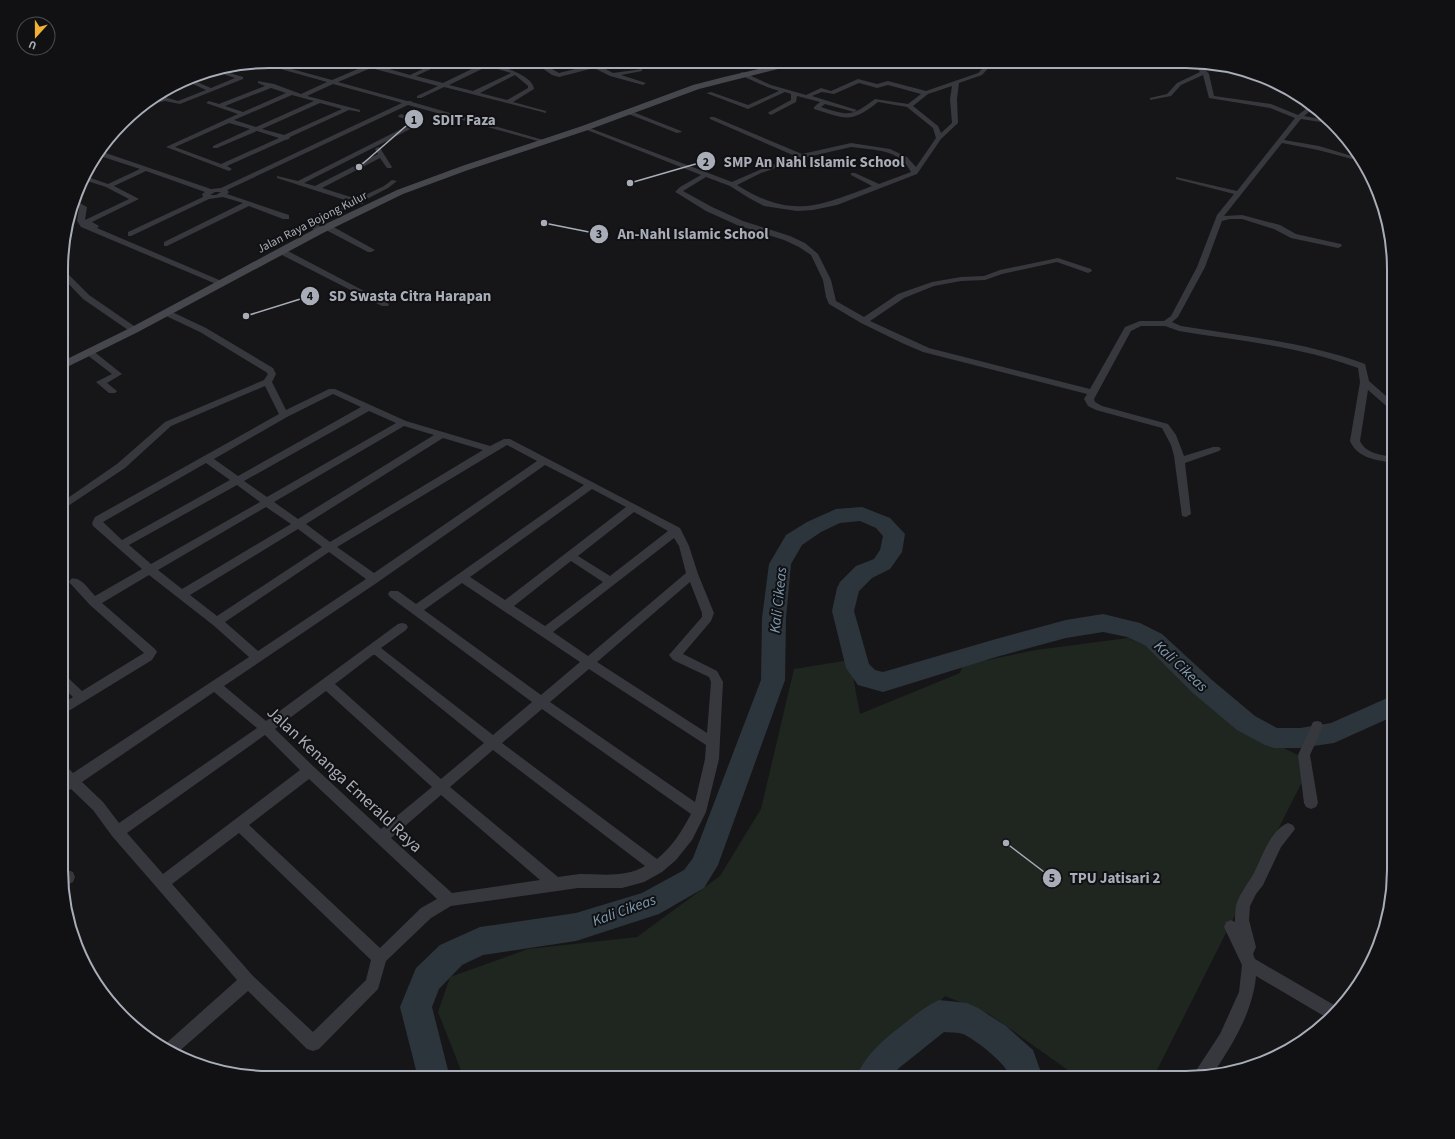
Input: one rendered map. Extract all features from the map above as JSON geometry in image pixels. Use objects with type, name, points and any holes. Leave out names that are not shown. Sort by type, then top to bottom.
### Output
[{"type":"main road","name":"Jalan Raya Bojong Kulur","points":[[68,362],[167,313],[323,229],[421,184],[546,137],[559,137],[586,128],[696,87],[742,74],[772,68]]},
{"type":"street","points":[[282,68],[331,82]]},
{"type":"street","points":[[298,68],[406,103],[546,137]]},
{"type":"street","points":[[308,98],[370,68]]},
{"type":"street","points":[[381,68],[544,112]]},
{"type":"street","points":[[412,76],[430,68]]},
{"type":"street","points":[[104,155],[146,169],[215,197],[222,192],[480,68]]},
{"type":"street","points":[[500,68],[516,73],[532,88],[508,102]]},
{"type":"street","points":[[545,68],[554,74],[559,75],[587,68]]},
{"type":"street","points":[[599,68],[612,75],[643,83]]},
{"type":"street","points":[[909,106],[926,93],[980,74],[986,68]]},
{"type":"street","points":[[1152,99],[1170,95],[1171,91],[1179,84],[1203,73],[1201,68]]},
{"type":"street","points":[[1201,68],[1206,74],[1211,97],[1271,106],[1299,117],[1322,121]]},
{"type":"street","points":[[612,75],[640,70]]},
{"type":"street","points":[[163,98],[178,103],[241,78],[225,73]]},
{"type":"street","points":[[475,93],[516,73]]},
{"type":"street","points":[[742,74],[783,91],[854,110]]},
{"type":"street","points":[[301,96],[331,82],[342,81],[417,98],[496,120]]},
{"type":"street","points":[[194,82],[212,90]]},
{"type":"street","points":[[260,82],[301,96],[358,111]]},
{"type":"street","points":[[806,97],[821,90],[832,93],[858,82],[877,86],[888,83],[926,93]]},
{"type":"street","points":[[586,128],[732,184],[751,197],[767,204],[797,209],[813,208],[827,205],[915,173],[939,138],[955,124],[952,104],[956,83]]},
{"type":"street","points":[[220,106],[272,85]]},
{"type":"street","points":[[709,93],[748,107],[783,91]]},
{"type":"street","points":[[230,170],[169,147],[291,93]]},
{"type":"street","points":[[771,113],[794,101],[794,94]]},
{"type":"street","points":[[824,102],[816,108],[842,116],[860,113],[877,100],[909,106],[936,127],[939,138]]},
{"type":"street","points":[[215,147],[320,101]]},
{"type":"street","points":[[209,103],[244,114]]},
{"type":"street","points":[[222,166],[349,108]]},
{"type":"street","points":[[1186,514],[1180,461],[1166,426],[1095,406],[1091,404],[1088,399],[1128,329],[1140,324],[1166,322],[1174,317],[1201,267],[1219,220],[1238,193],[1299,117],[1309,109]]},
{"type":"street","points":[[628,112],[679,132]]},
{"type":"street","points":[[300,182],[421,122],[401,116]]},
{"type":"street","points":[[712,118],[801,156]]},
{"type":"street","points":[[230,121],[285,138],[297,140]]},
{"type":"street","points":[[1281,141],[1319,148],[1352,157]]},
{"type":"street","points":[[366,162],[389,167],[381,155],[377,145]]},
{"type":"street","points":[[732,184],[801,156],[838,146],[852,145],[888,150],[905,158],[910,163],[915,173]]},
{"type":"street","points":[[317,188],[381,155]]},
{"type":"street","points":[[108,186],[146,169]]},
{"type":"street","points":[[853,174],[879,187]]},
{"type":"street","points":[[706,175],[682,188],[679,192],[715,212],[802,245],[814,254],[817,259],[828,280],[832,302],[864,321],[905,342],[926,350],[1092,392]]},
{"type":"street","points":[[278,177],[300,182],[372,206]]},
{"type":"street","points":[[1178,178],[1238,193]]},
{"type":"street","points":[[89,180],[108,186],[136,199],[86,222],[106,230]]},
{"type":"street","points":[[371,250],[313,224],[386,187],[394,181]]},
{"type":"street","points":[[222,192],[286,217]]},
{"type":"street","points":[[131,234],[209,194]]},
{"type":"street","points":[[167,244],[249,203]]},
{"type":"street","points":[[79,205],[83,208],[80,221],[84,225],[221,284]]},
{"type":"street","points":[[1219,220],[1230,217],[1242,217],[1277,227],[1294,236],[1338,246]]},
{"type":"street","points":[[281,251],[385,304]]},
{"type":"street","points":[[864,321],[901,296],[932,284],[961,278],[985,278],[1000,272],[1058,260],[1088,271]]},
{"type":"street","points":[[68,279],[86,297],[134,330]]},
{"type":"street","points":[[68,503],[120,466],[168,424],[267,382],[272,374],[270,370],[203,330],[167,313]]},
{"type":"street","points":[[1166,322],[1179,328],[1281,344],[1337,356],[1362,366],[1365,382],[1355,441],[1357,447],[1362,451],[1387,458]]},
{"type":"street","points":[[89,352],[118,374],[101,382],[112,391]]},
{"type":"street","points":[[267,382],[284,415]]},
{"type":"street","points":[[1365,382],[1387,402]]},
{"type":"street","points":[[258,658],[217,622],[150,570],[98,523],[99,519],[284,415],[332,391],[403,423],[491,449]]},
{"type":"street","points":[[123,544],[367,408]]},
{"type":"street","points":[[94,602],[403,423]]},
{"type":"street","points":[[182,594],[443,434]]},
{"type":"street","points":[[217,622],[311,558],[331,548],[501,442],[509,442],[676,531],[684,546],[692,574],[708,610],[707,616],[675,655],[677,658],[713,674],[717,682],[712,759],[699,812],[683,841],[671,856],[657,868],[639,877],[622,881],[578,881],[449,900],[426,913],[407,930],[386,953],[380,955],[376,955],[239,824]]},
{"type":"street","points":[[1180,461],[1216,449]]},
{"type":"street","points":[[206,458],[374,580]]},
{"type":"street","points":[[68,779],[258,658],[374,580],[544,461]]},
{"type":"street","points":[[416,610],[591,485]]},
{"type":"street","points":[[506,606],[633,507]]},
{"type":"street","points":[[545,632],[676,531]]},
{"type":"street","points":[[570,556],[610,581]]},
{"type":"street","points":[[382,837],[692,574]]},
{"type":"street","points":[[461,577],[713,743]]},
{"type":"street","points":[[68,706],[148,657],[151,652],[94,602],[75,582]]},
{"type":"street","points":[[394,594],[541,702],[699,812]]},
{"type":"street","points":[[117,832],[266,728],[402,627]]},
{"type":"street","points":[[369,651],[372,650],[379,652],[493,743],[657,868]]},
{"type":"street","points":[[327,684],[441,787],[556,884]]},
{"type":"street","points":[[68,685],[81,698]]},
{"type":"street","name":"Jalan Kenanga Emerald Raya","points":[[215,686],[266,728],[308,771],[382,837],[449,900]]},
{"type":"street","points":[[1311,803],[1304,755],[1317,726]]},
{"type":"street","points":[[162,883],[308,771]]},
{"type":"street","points":[[68,783],[98,806],[117,832],[248,981],[313,1043],[373,984],[380,955]]},
{"type":"street","points":[[1206,1070],[1226,1040],[1247,992],[1249,947],[1242,920],[1243,906],[1251,889],[1258,880],[1276,843],[1288,829]]},
{"type":"street","points":[[1231,928],[1248,960],[1329,1011]]},
{"type":"street","points":[[173,1047],[248,981]]},
{"type":"shaded area","points":[[1128,638],[1162,653],[1235,724],[1312,762],[1157,1071],[1069,1071],[989,1014],[945,996],[870,1071],[461,1071],[438,1012],[450,977],[528,949],[637,937],[720,876],[761,809],[794,669],[850,660],[860,714],[960,673],[963,665],[1036,650]]},
{"type":"waterway","name":"Kali Cikeas","points":[[432,1071],[416,1007],[427,979],[451,955],[480,941],[576,927],[649,904],[694,879],[704,865],[773,680],[774,618],[780,564],[794,540],[814,527],[836,516],[862,514],[883,523],[894,534],[891,552],[882,564],[864,572],[848,588],[843,611],[858,668],[867,678],[883,682],[996,648],[1066,629],[1103,623],[1132,629],[1154,640],[1203,687],[1246,723],[1274,738],[1300,738],[1334,733],[1387,708]]},
{"type":"waterway","name":"Kali Cikeas","points":[[877,1071],[888,1057],[939,1016],[967,1019],[995,1037],[1022,1061],[1025,1071]]},
{"type":"place","name":"SDIT Faza","points":[[359,167]]},
{"type":"place","name":"SMP An Nahl Islamic School","points":[[630,183]]},
{"type":"place","name":"An-Nahl Islamic School","points":[[544,223]]},
{"type":"place","name":"SD Swasta Citra Harapan","points":[[246,316]]},
{"type":"place","name":"TPU Jatisari 2","points":[[1006,843]]}]
